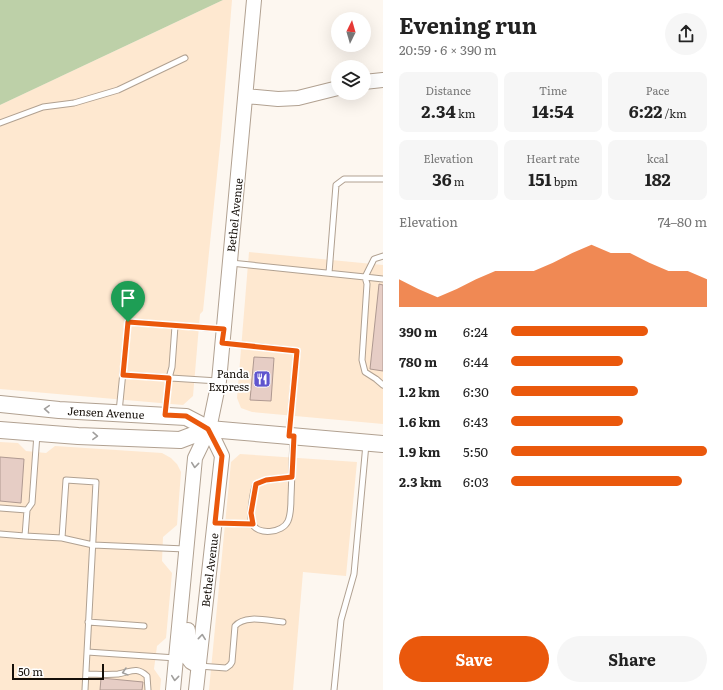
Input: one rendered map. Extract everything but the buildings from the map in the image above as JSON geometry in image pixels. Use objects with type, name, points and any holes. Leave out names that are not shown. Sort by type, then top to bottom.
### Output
[{"type":"main road","name":"Bethel Avenue","points":[[173,690],[188,549],[195,458],[208,429],[219,381],[254,0]]},
{"type":"main road","points":[[371,81],[383,80]]},
{"type":"main road","points":[[246,96],[278,99],[298,98],[331,90]]},
{"type":"main road","name":"Jensen Avenue","points":[[0,404],[119,413],[186,416],[208,429],[383,444]]},
{"type":"main road","name":"Bethel Avenue","points":[[196,690],[222,456],[208,429]]},
{"type":"main road","name":"Jensen Avenue","points":[[0,430],[180,440],[208,429]]},
{"type":"main road","points":[[183,594],[188,625],[188,658],[191,662],[198,666]]},
{"type":"lane","points":[[0,123],[43,107],[74,103],[118,90],[185,58]]},
{"type":"lane","points":[[330,273],[336,185],[344,179],[383,179]]},
{"type":"lane","points":[[383,256],[374,259],[365,277],[367,284],[362,360],[365,372],[383,385]]},
{"type":"lane","points":[[230,263],[383,279]]},
{"type":"lane","points":[[119,413],[128,322],[175,326],[297,351],[291,436],[292,477],[290,517],[285,527],[272,531],[259,530],[253,524],[251,513],[256,484],[266,480],[292,477]]},
{"type":"lane","points":[[165,415],[169,378],[172,367],[175,326]]},
{"type":"lane","points":[[123,375],[219,381]]},
{"type":"lane","points":[[25,536],[27,510],[32,504],[37,433]]},
{"type":"lane","points":[[334,690],[341,620],[354,574],[366,443]]},
{"type":"lane","points":[[62,538],[66,480],[96,482],[85,690]]},
{"type":"lane","points":[[0,508],[27,510]]},
{"type":"lane","points":[[215,523],[253,524]]},
{"type":"lane","points":[[0,534],[62,538],[93,545],[188,549]]},
{"type":"lane","points":[[198,666],[226,668],[230,665],[232,662],[235,626],[242,620],[250,619],[283,622]]},
{"type":"lane","points":[[88,622],[144,626]]},
{"type":"lane","points":[[87,652],[176,658]]},
{"type":"lane","points":[[86,674],[118,674],[131,670],[142,671],[148,676],[148,690]]},
{"type":"shaded area","points":[[0,0],[223,0],[0,105]]},
{"type":"shaded area","points":[[223,0],[232,0],[221,136],[203,311],[200,314],[193,396],[183,405],[0,389],[0,105]]},
{"type":"shaded area","points":[[249,252],[383,265],[383,424],[252,412],[241,408],[237,398]]},
{"type":"shaded area","points":[[0,442],[18,443],[26,451],[46,453],[55,446],[162,453],[171,458],[177,464],[181,472],[177,525],[163,537],[162,561],[172,573],[166,638],[157,646],[154,669],[161,679],[160,690],[0,690]]},
{"type":"shaded area","points":[[240,454],[357,462],[346,576],[303,572],[293,690],[209,690],[231,462]]},
{"type":"place","name":"Panda Express","points":[[262,379]]},
{"type":"route","points":[[128,322],[224,329],[222,343],[297,351],[289,436],[294,436],[292,477],[266,480],[256,484],[251,513],[253,524],[215,523],[222,456],[208,429],[186,416],[165,415],[169,378],[123,375],[128,322]]}]
